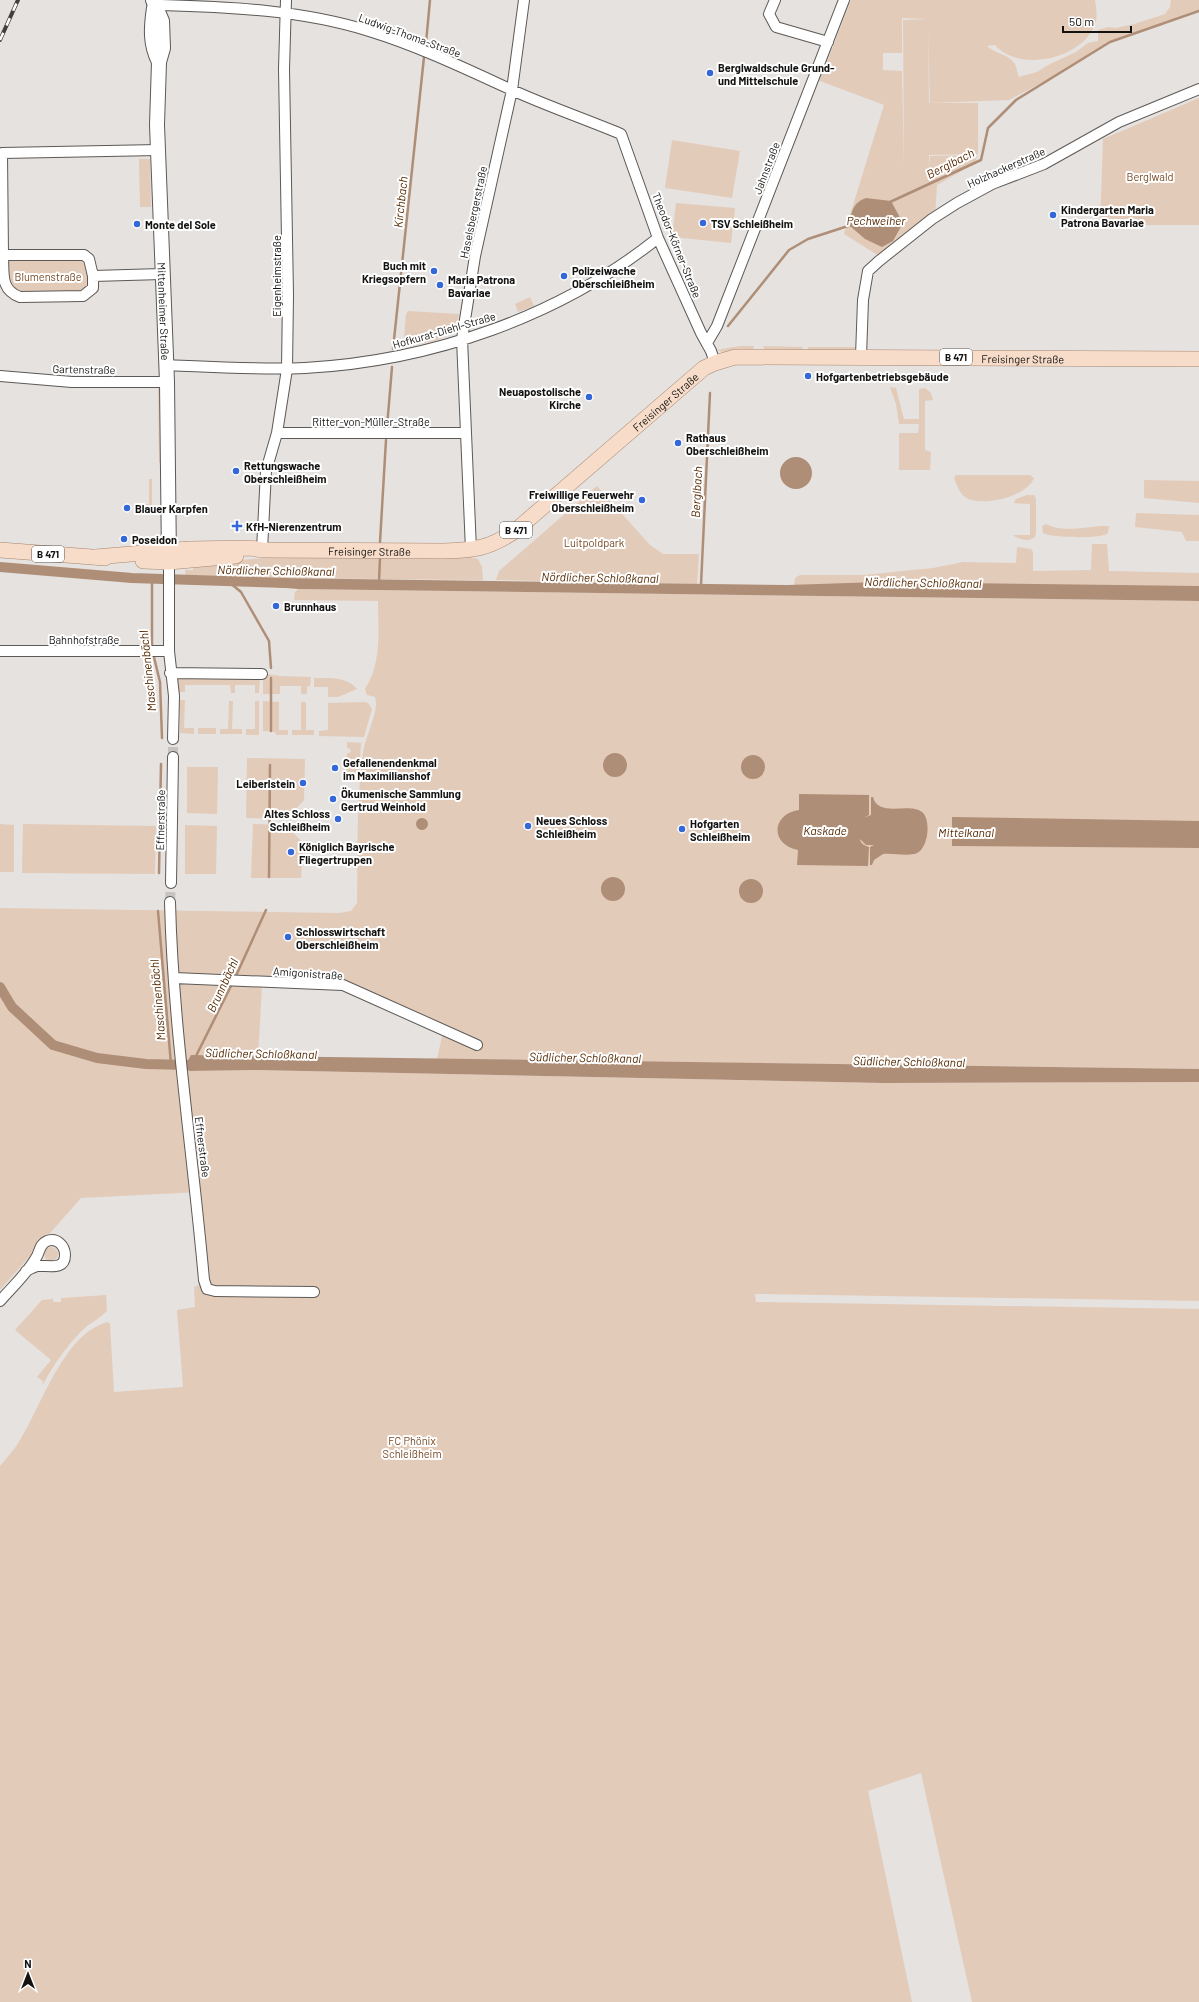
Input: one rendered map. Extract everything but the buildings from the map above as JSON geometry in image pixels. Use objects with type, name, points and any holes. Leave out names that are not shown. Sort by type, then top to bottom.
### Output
[{"type":"main road","name":"Mittenheimer Straße","points":[[158,3],[152,20],[152,49],[159,62],[157,125],[165,365],[167,382],[169,562]]},
{"type":"main road","name":"Freisinger Straße","points":[[169,562],[236,548],[262,550],[471,550],[492,545],[515,531],[704,368],[735,357],[861,356],[1199,359]]},
{"type":"main road","name":"B 471","points":[[0,550],[169,562]]},
{"type":"street","name":"Eigenheimstraße","points":[[262,550],[266,471],[277,433],[286,369],[288,295],[284,69],[286,0]]},
{"type":"street","name":"Haselsbergerstraße","points":[[471,550],[464,433],[462,339],[475,256],[512,90],[524,0]]},
{"type":"street","points":[[774,0],[769,14],[776,27],[828,42]]},
{"type":"street","name":"Jahnstraße","points":[[707,343],[717,326],[844,0]]},
{"type":"street","name":"Ludwig-Thoma-Straße","points":[[158,3],[285,12],[368,30],[458,64],[512,90],[621,134]]},
{"type":"street","name":"Holzhackerstraße","points":[[861,356],[863,300],[868,271],[930,220],[992,184],[1044,164],[1119,122],[1199,89]]},
{"type":"street","name":"Theodor-Körner-Straße","points":[[621,134],[658,238],[715,363]]},
{"type":"street","points":[[3,255],[84,255],[89,259],[93,276],[92,288],[83,296],[20,297],[12,294],[5,285],[3,255],[1,153],[158,150]]},
{"type":"street","name":"Hofkurat-Diehl-Straße","points":[[165,365],[286,369],[382,359],[418,352],[514,322],[567,297],[630,259],[658,238]]},
{"type":"street","points":[[93,276],[162,274]]},
{"type":"street","name":"Gartenstraße","points":[[0,376],[72,382],[167,382]]},
{"type":"street","name":"Ritter-von-Müller-Straße","points":[[277,433],[464,433]]},
{"type":"street","points":[[169,562],[164,651],[174,696],[173,739]]},
{"type":"street","name":"Bahnhofstraße","points":[[0,651],[164,651]]},
{"type":"street","points":[[170,673],[262,674]]},
{"type":"street","name":"Effnerstraße","points":[[171,883],[173,757]]},
{"type":"street","name":"Effnerstraße","points":[[170,902],[174,978],[182,1074],[197,1194],[204,1280],[207,1289],[215,1291],[314,1292]]},
{"type":"street","name":"Amigonistraße","points":[[174,978],[343,985],[477,1045]]},
{"type":"street","points":[[0,1302],[26,1271]]},
{"type":"green space","points":[[851,0],[1095,0],[1096,21],[1088,36],[1078,46],[1064,53],[1050,58],[1034,60],[1006,54],[995,45],[987,46],[1009,58],[1015,64],[1019,77],[1037,72],[1048,65],[1076,52],[1088,43],[1098,41],[1098,30],[1108,27],[1116,28],[1134,24],[1165,14],[1170,7],[1171,0],[1199,0],[1199,10],[1111,41],[1047,80],[1009,100],[930,103],[978,103],[978,154],[929,155],[929,169],[930,156],[977,155],[976,163],[937,185],[935,218],[879,256],[844,234],[884,105],[812,78],[826,72],[826,64]],"holes":[[[902,18],[928,19],[903,20],[904,169],[902,71],[883,70],[883,53],[902,53]],[[928,30],[930,103],[929,103]]]},
{"type":"green space","name":"Berglwald","points":[[1199,98],[1199,225],[1100,225],[1103,139]]},
{"type":"green space","points":[[672,140],[740,151],[732,198],[665,188]]},
{"type":"green space","points":[[139,159],[150,159],[151,207],[140,207]]},
{"type":"green space","name":"TSV Schleißheim","points":[[676,203],[735,208],[731,243],[672,237]]},
{"type":"green space","name":"Blumenstraße","points":[[78,258],[87,268],[89,276],[88,285],[79,291],[73,293],[17,293],[9,286],[8,259]]},
{"type":"green space","points":[[530,297],[534,306],[518,312],[515,304]]},
{"type":"green space","points":[[408,311],[459,314],[457,328],[451,334],[437,340],[403,348],[406,314]]},
{"type":"green space","points":[[740,346],[754,346],[753,350],[722,352],[717,350]]},
{"type":"green space","points":[[763,346],[803,347],[801,350],[765,350]]},
{"type":"green space","points":[[808,347],[856,347],[853,351],[808,350]]},
{"type":"green space","points":[[158,387],[162,387],[163,463],[159,463]]},
{"type":"green space","points":[[890,387],[896,388],[904,419],[919,419],[919,389],[925,388],[931,393],[933,400],[925,401],[925,450],[931,452],[930,470],[899,470],[899,433],[918,433],[919,424],[899,424],[896,404]]},
{"type":"green space","points":[[956,475],[1030,475],[1034,478],[1030,485],[1013,495],[992,501],[981,501],[972,500],[965,497],[961,493],[954,478]]},
{"type":"green space","points":[[149,479],[152,479],[152,512],[145,512],[146,504],[149,504]]},
{"type":"green space","points":[[1144,480],[1199,481],[1199,503],[1144,498]]},
{"type":"green space","name":"Luitpoldpark","points":[[597,486],[650,545],[663,554],[699,554],[697,584],[496,580],[499,571]]},
{"type":"green space","points":[[1027,495],[1034,495],[1036,499],[1036,532],[1033,539],[1027,540],[1015,537],[1013,535],[1030,535],[1030,504],[1014,503],[1016,499]]},
{"type":"green space","points":[[1136,513],[1199,515],[1199,541],[1186,541],[1182,532],[1135,527]]},
{"type":"green space","points":[[1046,524],[1053,527],[1069,529],[1109,526],[1108,533],[1104,535],[1066,537],[1043,533],[1042,526]]},
{"type":"green space","points":[[1092,544],[1107,544],[1109,571],[1199,573],[1199,587],[794,585],[795,578],[800,575],[864,575],[933,568],[963,562],[1016,563],[1017,547],[1031,549],[1033,552],[1033,571],[1091,570]]},
{"type":"green space","points":[[299,555],[467,556],[478,559],[482,567],[483,580],[275,578],[275,582],[186,579],[185,570],[193,570],[193,564]]},
{"type":"green space","name":"FC Phönix Schleißheim","points":[[298,589],[1199,601],[1199,1069],[437,1059],[443,1032],[340,987],[262,986],[258,1057],[191,1055],[190,1071],[256,1070],[883,1083],[1199,1082],[1199,1301],[755,1294],[756,1302],[1199,1309],[1199,2002],[972,2002],[921,1773],[868,1791],[912,2002],[0,2002],[0,1466],[17,1445],[26,1430],[54,1374],[65,1357],[78,1341],[92,1329],[108,1322],[110,1324],[114,1392],[183,1387],[177,1310],[195,1307],[194,1287],[208,1281],[199,1192],[81,1198],[0,1290],[0,908],[339,913],[351,911],[357,903],[358,809],[363,753],[376,709],[375,697],[367,695],[365,689],[377,658],[378,601],[294,600],[295,592]]},
{"type":"green space","points":[[266,674],[311,677],[310,686],[307,687],[307,694],[301,694],[301,686],[280,686],[280,694],[263,694],[263,678]]},
{"type":"green space","points":[[177,677],[260,678],[259,693],[255,693],[255,685],[235,685],[235,693],[231,693],[230,685],[185,685],[185,692],[179,692]]},
{"type":"green space","points":[[314,678],[343,680],[353,685],[357,689],[338,697],[328,697],[328,687],[314,687]]},
{"type":"green space","points":[[180,700],[185,700],[184,728],[194,728],[194,734],[180,733]]},
{"type":"green space","points":[[229,701],[233,701],[232,729],[242,729],[242,734],[220,734],[220,729],[228,729]]},
{"type":"green space","points":[[255,701],[259,701],[259,735],[246,735],[246,729],[255,729]]},
{"type":"green space","points":[[263,701],[279,702],[279,730],[288,730],[288,735],[276,735],[275,732],[263,731]]},
{"type":"green space","points":[[301,702],[306,702],[306,730],[314,730],[314,735],[292,735],[292,730],[301,730]]},
{"type":"green space","points":[[328,703],[368,703],[372,709],[364,737],[319,736],[319,731],[328,730]]},
{"type":"green space","points":[[198,728],[216,728],[216,734],[198,734]]},
{"type":"green space","points":[[347,742],[361,743],[359,779],[355,782],[346,782],[347,754],[351,752],[350,749],[347,748]]},
{"type":"green space","points":[[247,758],[305,759],[304,800],[287,819],[246,818]]},
{"type":"green space","points":[[187,767],[218,767],[217,814],[187,813]]},
{"type":"green space","points":[[0,824],[14,825],[14,872],[0,872]]},
{"type":"green space","points":[[23,824],[156,826],[155,874],[22,873]]},
{"type":"green space","points":[[253,824],[286,825],[303,843],[301,878],[251,878]]},
{"type":"green space","points":[[185,825],[217,826],[216,874],[185,874]]},
{"type":"green space","points":[[48,1247],[54,1247],[58,1251],[58,1257],[54,1261],[48,1261],[44,1257],[44,1251]]},
{"type":"green space","points":[[106,1295],[107,1311],[87,1326],[74,1339],[42,1386],[43,1381],[37,1377],[51,1360],[15,1330],[42,1300],[53,1299],[53,1302],[61,1302],[61,1298]]},
{"type":"water","name":"Pechweiher","points":[[866,198],[891,201],[903,223],[893,241],[882,247],[865,239],[850,226],[853,209],[861,200]]},
{"type":"water","points":[[796,457],[807,462],[812,473],[807,484],[796,489],[785,484],[780,473],[785,462]]},
{"type":"water","points":[[275,578],[788,585],[879,582],[1199,586],[1199,601],[298,589],[275,587]]},
{"type":"water","points":[[615,753],[623,757],[627,765],[623,773],[615,777],[607,773],[603,765],[607,757]]},
{"type":"water","points":[[753,755],[758,756],[764,762],[764,772],[758,778],[753,779],[748,778],[742,772],[741,767],[742,762],[748,756]]},
{"type":"water","name":"Kaskade","points":[[799,794],[869,795],[869,815],[863,818],[871,815],[871,797],[873,797],[876,803],[881,807],[916,809],[922,812],[927,822],[927,835],[923,848],[914,854],[883,854],[874,860],[872,865],[870,865],[870,847],[874,845],[866,845],[860,839],[863,844],[869,847],[868,866],[797,865],[798,850],[789,847],[782,842],[778,830],[779,823],[783,817],[799,810]]},
{"type":"water","name":"Mittelkanal","points":[[952,817],[1199,821],[1199,848],[952,846]]},
{"type":"water","points":[[424,818],[427,819],[427,829],[420,830],[417,829],[416,822],[417,819]]},
{"type":"water","points":[[613,877],[618,878],[624,884],[624,894],[618,900],[613,901],[608,900],[602,894],[601,889],[602,884],[608,878]]},
{"type":"water","points":[[751,879],[756,880],[762,886],[762,896],[756,902],[751,903],[746,902],[740,896],[739,891],[740,886],[746,880]]},
{"type":"water","points":[[191,1055],[1199,1069],[1199,1082],[883,1083],[256,1070],[189,1071],[186,1064]]},
{"type":"waterway","name":"Kirchbach","points":[[426,43],[430,0]]},
{"type":"waterway","name":"Berglbach","points":[[890,202],[981,160],[988,128],[1016,100],[1110,42],[1199,11]]},
{"type":"waterway","name":"Kirchbach","points":[[393,349],[424,57]]},
{"type":"waterway","name":"Berglbach","points":[[728,326],[789,250],[808,239],[851,225]]},
{"type":"waterway","name":"Kirchbach","points":[[387,427],[392,367]]},
{"type":"waterway","name":"Berglbach","points":[[701,585],[710,393]]},
{"type":"waterway","name":"Kirchbach","points":[[380,542],[386,440]]},
{"type":"waterway","name":"Kirchbach","points":[[379,582],[380,558]]},
{"type":"waterway","name":"Nördlicher Schloßkanal","points":[[0,567],[132,578],[287,583]]},
{"type":"waterway","name":"Maschinenbächl","points":[[152,579],[152,648]]},
{"type":"waterway","name":"Brunnbächl","points":[[229,582],[241,592],[269,641],[271,668]]},
{"type":"waterway","name":"Maschinenbächl","points":[[153,653],[160,682],[162,738]]},
{"type":"waterway","name":"Brunnbächl","points":[[271,678],[271,731]]},
{"type":"waterway","name":"Maschinenbächl","points":[[159,873],[161,764]]},
{"type":"waterway","name":"Brunnbächl","points":[[269,877],[270,765]]},
{"type":"waterway","name":"Brunnbächl","points":[[235,978],[266,910]]},
{"type":"waterway","name":"Maschinenbächl","points":[[158,911],[171,1064]]},
{"type":"waterway","name":"Brunnbächl","points":[[195,1058],[232,984]]},
{"type":"waterway","name":"Südlicher Schloßkanal","points":[[0,987],[12,1007],[53,1045],[97,1058],[146,1064],[189,1065]]},
{"type":"tunnel","points":[[173,739],[173,757]]},
{"type":"tunnel","points":[[170,902],[171,883]]},
{"type":"railway","points":[[0,40],[18,0]]},
{"type":"place","name":"Berglwaldschule Grund- und Mittelschule","points":[[710,73]]},
{"type":"place","name":"Kindergarten Maria Patrona Bavariae","points":[[1053,215]]},
{"type":"place","name":"TSV Schleißheim","points":[[703,223]]},
{"type":"place","name":"Monte del Sole","points":[[137,224]]},
{"type":"place","name":"Buch mit Kriegsopfern","points":[[434,271]]},
{"type":"place","name":"Polizeiwache Oberschleißheim","points":[[564,276]]},
{"type":"place","name":"Maria Patrona Bavariae","points":[[440,285]]},
{"type":"place","name":"Hofgartenbetriebsgebäude","points":[[808,376]]},
{"type":"place","name":"Neuapostolische Kirche","points":[[589,397]]},
{"type":"place","name":"Rathaus Oberschleißheim","points":[[678,443]]},
{"type":"place","name":"Rettungswache Oberschleißheim","points":[[236,471]]},
{"type":"place","name":"Freiwillige Feuerwehr Oberschleißheim","points":[[642,500]]},
{"type":"place","name":"Blauer Karpfen","points":[[127,508]]},
{"type":"place","name":"KfH-Nierenzentrum","points":[[237,526]]},
{"type":"place","name":"Poseidon","points":[[124,539]]},
{"type":"place","name":"Brunnhaus","points":[[276,606]]},
{"type":"place","name":"Gefallenendenkmal im Maximilianshof","points":[[335,768]]},
{"type":"place","name":"Leiberlstein","points":[[303,783]]},
{"type":"place","name":"Ökumenische Sammlung Gertrud Weinhold","points":[[333,799]]},
{"type":"place","name":"Altes Schloss Schleißheim","points":[[338,819]]},
{"type":"place","name":"Neues Schloss Schleißheim","points":[[528,826]]},
{"type":"place","name":"Hofgarten Schleißheim","points":[[682,829]]},
{"type":"place","name":"Königlich Bayrische Fliegertruppen","points":[[291,852]]},
{"type":"place","name":"Schlosswirtschaft Oberschleißheim","points":[[288,937]]}]
